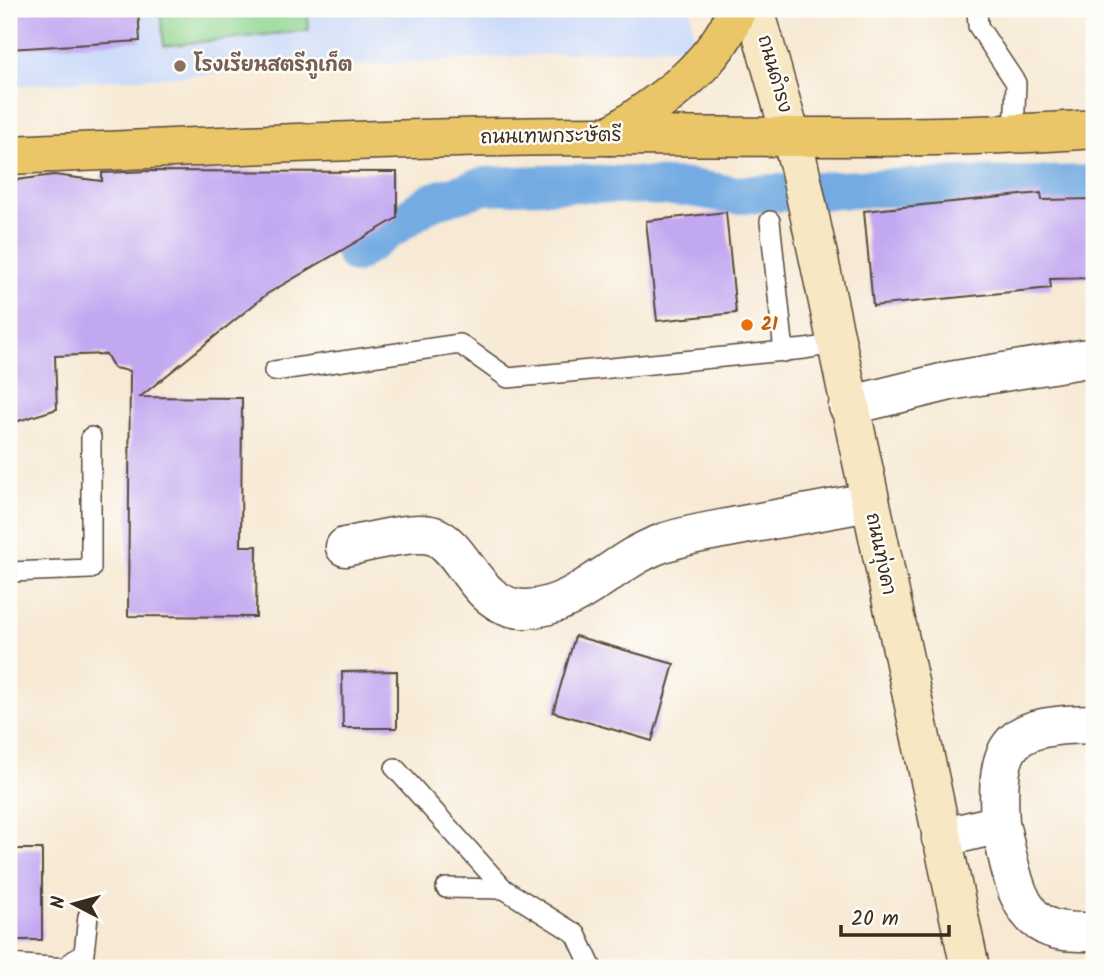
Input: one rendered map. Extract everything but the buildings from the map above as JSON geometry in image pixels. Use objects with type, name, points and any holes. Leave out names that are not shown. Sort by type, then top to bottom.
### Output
[{"type":"main road","points":[[610,136],[671,94],[694,73],[718,43],[737,9]]},
{"type":"main road","name":"ถนนดำรง","points":[[755,9],[796,153]]},
{"type":"main road","name":"ถนนเทพกระษัตรี","points":[[9,155],[458,138],[610,136],[796,153],[1094,130]]},
{"type":"main road","name":"ถนนทุ่งคา","points":[[796,153],[970,968]]},
{"type":"street","points":[[848,405],[950,381],[1094,357]]},
{"type":"street","points":[[345,547],[413,535],[433,536],[442,540],[476,582],[498,601],[514,608],[528,609],[551,606],[568,598],[627,559],[663,542],[869,502]]},
{"type":"street","points":[[1094,724],[1058,724],[1019,736],[1007,752],[998,780],[1000,824],[1024,904],[1035,919],[1048,928],[1094,932]]},
{"type":"street","points":[[941,838],[1000,824]]},
{"type":"lane","points":[[977,9],[978,26],[1016,83],[1014,135]]},
{"type":"lane","points":[[770,221],[784,352]]},
{"type":"lane","points":[[274,371],[460,344],[508,378],[784,352],[835,344]]},
{"type":"lane","points":[[9,572],[91,569],[91,437]]},
{"type":"lane","points":[[395,768],[504,889],[576,934],[592,968]]},
{"type":"lane","points":[[446,888],[504,889]]},
{"type":"lane","points":[[9,964],[66,967],[84,953],[88,916]]},
{"type":"shaded area","name":"โรงเรียนสตรีภูเก็ต","points":[[9,9],[690,9],[695,46],[9,86]]},
{"type":"green space","points":[[160,9],[307,9],[309,30],[164,46]]},
{"type":"waterway","points":[[355,254],[430,202],[484,186],[577,183],[690,188],[734,195],[882,188],[1094,184]]},
{"type":"place","name":"โรงเรียนสตรีภูเก็ต","points":[[180,66]]},
{"type":"place","name":"21","points":[[747,325]]}]
